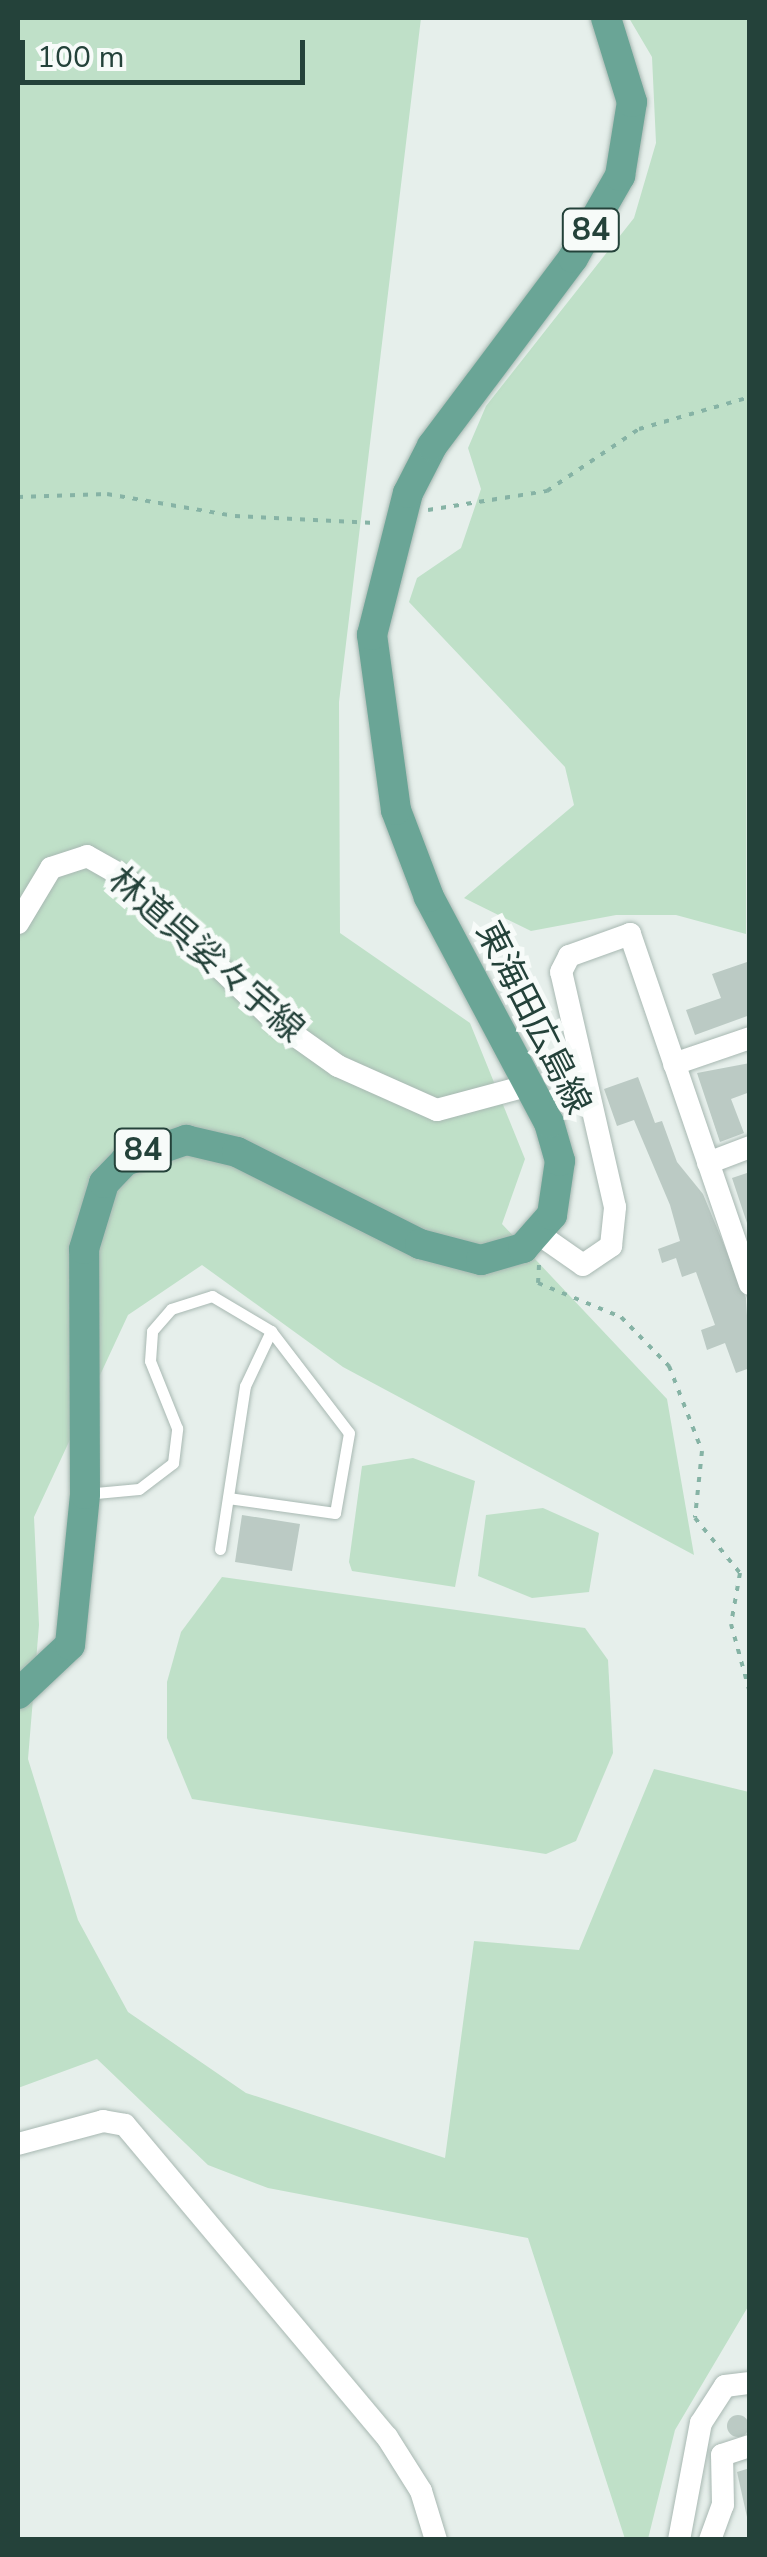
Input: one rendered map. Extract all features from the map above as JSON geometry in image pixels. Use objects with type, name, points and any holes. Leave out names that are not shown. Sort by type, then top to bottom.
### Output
[{"type":"main road","name":"東海田広島線","points":[[540,1236],[560,1161],[530,1086],[429,897],[396,810],[372,635],[402,518],[454,410],[573,258],[620,176],[632,102],[606,18]]},
{"type":"main road","name":"84","points":[[18,1694],[70,1645],[86,1494],[87,1236],[104,1183],[153,1144],[186,1140],[238,1152],[454,1255],[504,1258],[540,1236]]},
{"type":"street","name":"林道呉娑々宇線","points":[[18,922],[51,868],[87,856],[126,878],[276,1022],[338,1066],[437,1110],[530,1086]]},
{"type":"street","points":[[540,1236],[583,1266],[611,1246],[615,1207],[561,972],[568,956],[630,934],[708,1162],[746,1258],[750,1284]]},
{"type":"street","points":[[674,1064],[750,1038]]},
{"type":"street","points":[[708,1162],[750,1148]]},
{"type":"street","points":[[18,2144],[103,2121],[124,2125],[387,2437],[421,2492],[436,2540]]},
{"type":"street","points":[[679,2540],[701,2423],[726,2386],[750,2383]]},
{"type":"street","points":[[710,2540],[723,2505],[722,2455],[750,2446]]},
{"type":"lane","points":[[86,1494],[139,1490],[173,1463],[177,1428],[150,1361],[160,1319],[212,1296],[271,1331],[348,1433],[338,1508],[228,1498]]},
{"type":"lane","points":[[220,1549],[245,1386],[271,1331]]},
{"type":"path","points":[[18,497],[106,494],[366,525],[548,490],[639,429],[750,398]]},
{"type":"path","points":[[540,1236],[538,1283],[621,1317],[669,1366],[702,1450],[695,1518],[740,1574],[750,1576]]},
{"type":"path","points":[[740,1574],[731,1624],[750,1693]]},
{"type":"green space","points":[[18,18],[421,18],[339,702],[340,933],[470,1023],[525,1159],[502,1224],[667,1399],[694,1555],[343,1367],[202,1265],[128,1315],[34,1517],[39,1625],[28,1759],[78,1920],[128,2012],[246,2093],[445,2158],[474,1941],[579,1950],[654,1769],[749,1792],[749,2305],[675,2430],[648,2539],[625,2539],[528,2238],[268,2188],[208,2165],[97,2059],[18,2088]]},
{"type":"green space","points":[[629,18],[749,18],[746,934],[676,915],[616,915],[531,931],[464,898],[574,805],[565,767],[409,602],[417,578],[461,548],[481,489],[468,448],[486,406],[634,218],[656,143],[652,57]]},
{"type":"green space","points":[[413,1458],[475,1481],[455,1587],[352,1571],[349,1562],[362,1466]]},
{"type":"green space","points":[[543,1508],[599,1533],[589,1592],[532,1598],[478,1576],[486,1515]]},
{"type":"green space","points":[[222,1577],[585,1628],[608,1660],[613,1753],[576,1841],[546,1854],[192,1799],[167,1738],[167,1682],[181,1632]]},
{"type":"building","points":[[750,961],[750,1015],[695,1035],[686,1010],[721,998],[712,974]]},
{"type":"building","points":[[750,1063],[750,1092],[731,1099],[744,1133],[720,1142],[697,1073]]},
{"type":"building","points":[[638,1077],[655,1123],[662,1121],[677,1162],[703,1194],[746,1298],[750,1368],[736,1373],[725,1343],[707,1350],[701,1330],[715,1325],[696,1272],[682,1277],[676,1258],[662,1263],[658,1249],[680,1241],[670,1205],[634,1120],[617,1126],[604,1089]]},
{"type":"building","points":[[750,1172],[750,1223],[747,1223],[732,1178]]},
{"type":"building","points":[[242,1515],[300,1524],[292,1571],[235,1562]]},
{"type":"building","points":[[738,2415],[746,2418],[746,2434],[738,2437],[730,2434],[727,2426],[730,2418]]},
{"type":"building","points":[[750,2468],[750,2517],[747,2517],[737,2472]]}]
